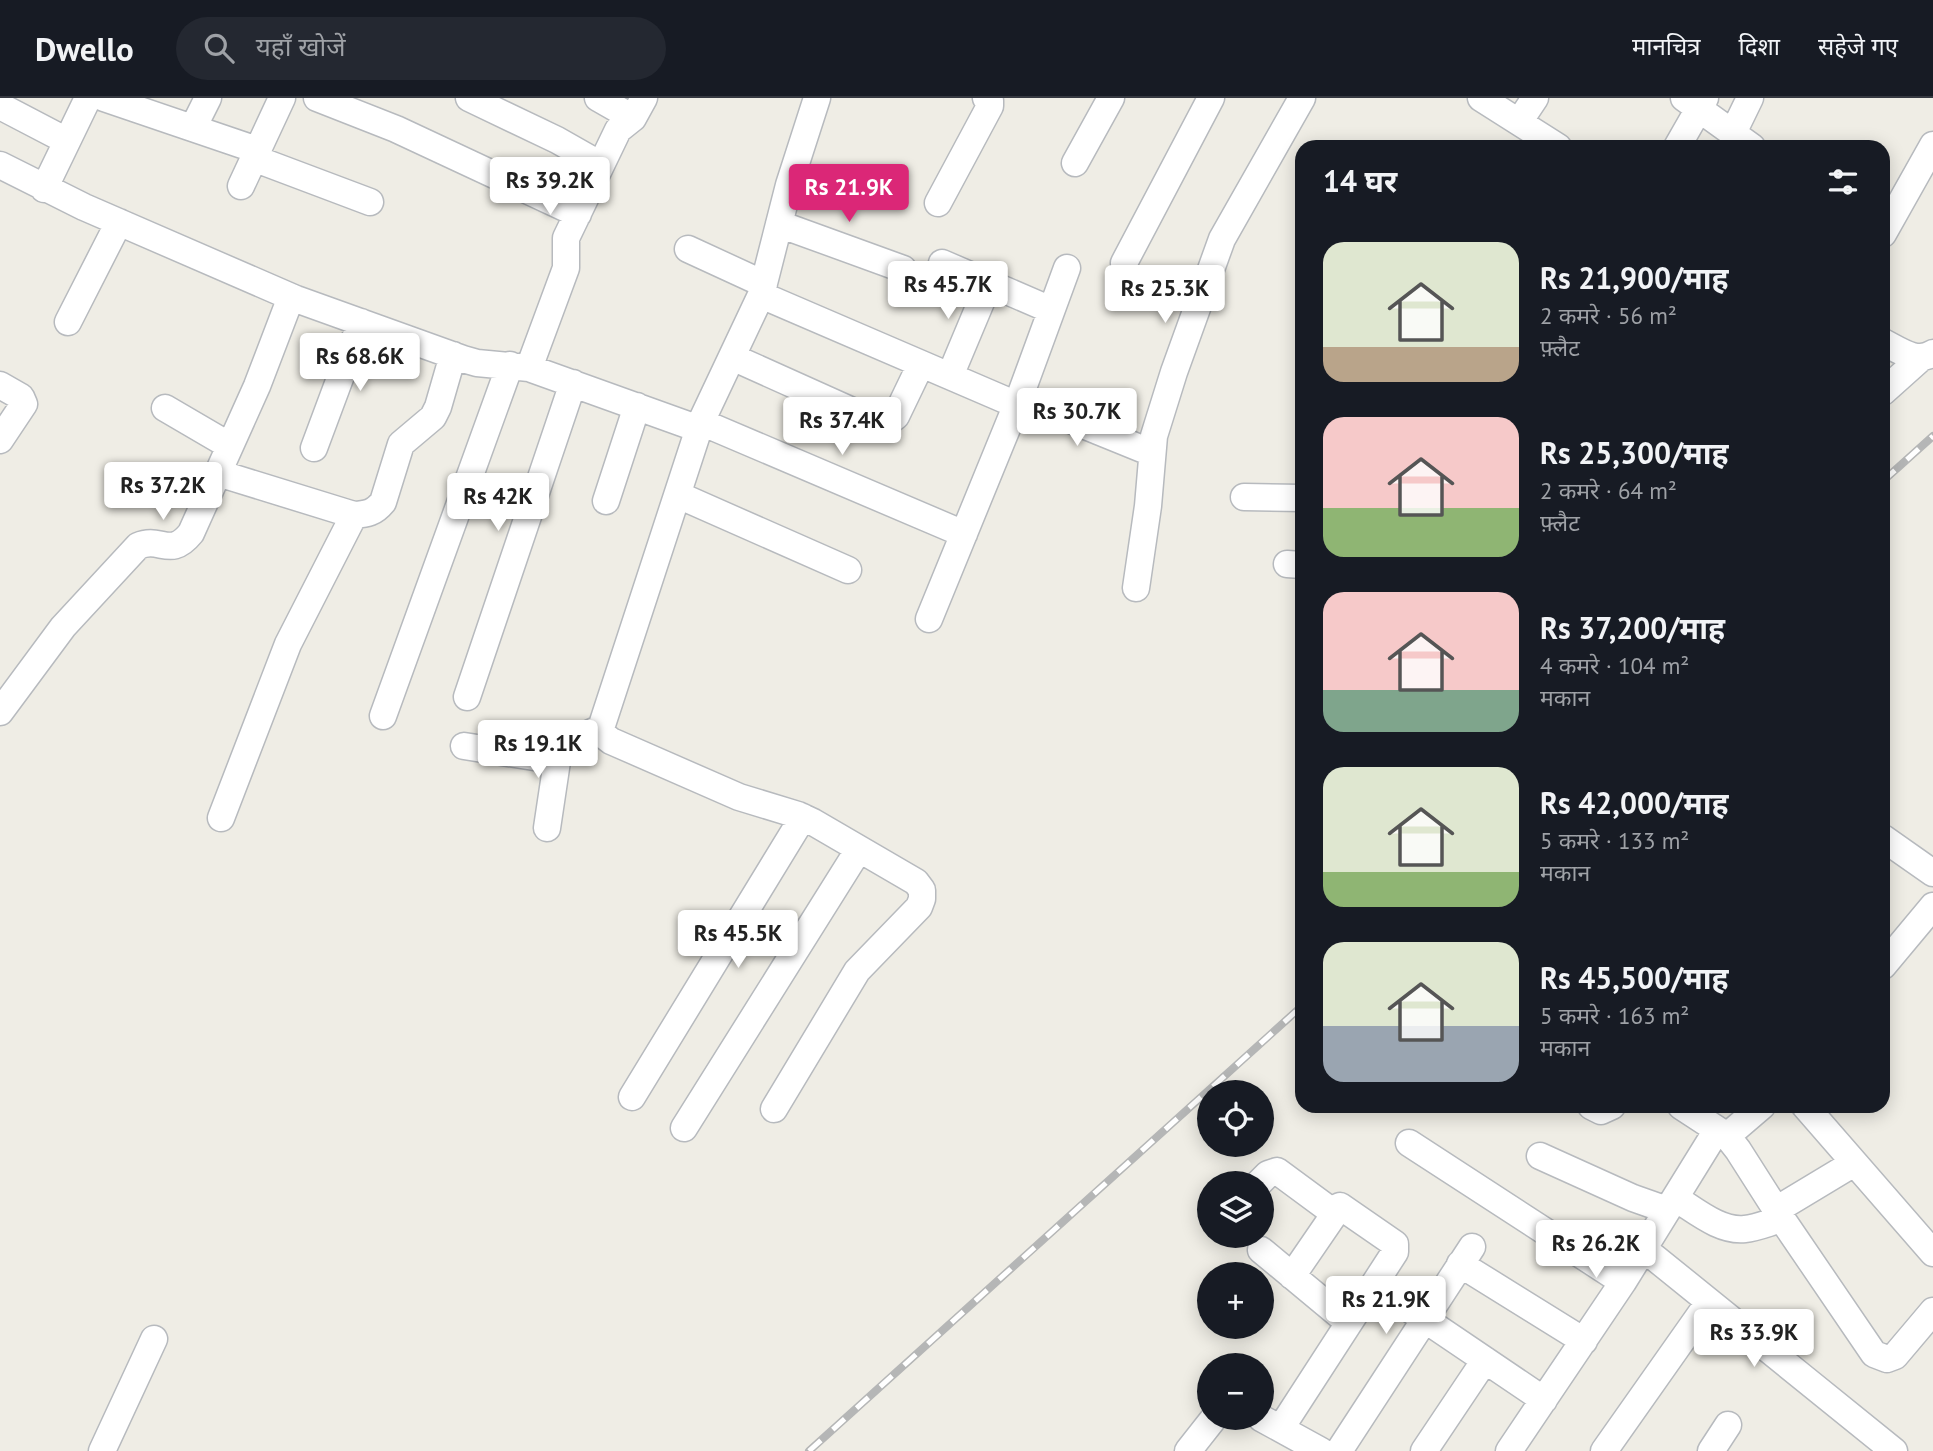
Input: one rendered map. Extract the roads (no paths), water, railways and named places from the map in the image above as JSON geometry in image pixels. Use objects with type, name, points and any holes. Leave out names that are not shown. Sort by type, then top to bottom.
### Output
[{"type":"street","points":[[44,189],[88,98]]},
{"type":"street","points":[[104,98],[193,128],[370,202]]},
{"type":"street","points":[[193,128],[208,98]]},
{"type":"street","points":[[241,186],[282,98]]},
{"type":"street","points":[[469,98],[557,140],[601,165]]},
{"type":"street","points":[[383,716],[519,366],[566,268],[566,238],[618,130],[639,108],[598,98]]},
{"type":"street","points":[[774,1109],[857,971],[914,914],[922,899],[922,890],[916,882],[803,817],[739,797],[611,741],[601,728],[700,425],[762,290],[817,98]]},
{"type":"street","points":[[939,203],[990,106],[990,101],[986,98]]},
{"type":"street","points":[[1074,163],[1111,98]]},
{"type":"street","points":[[1124,263],[1211,98]]},
{"type":"street","points":[[1136,588],[1158,419],[1214,254],[1302,98]]},
{"type":"street","points":[[1481,98],[1547,140]]},
{"type":"street","points":[[1519,122],[1535,98]]},
{"type":"street","points":[[1680,140],[1696,102],[1742,140],[1750,98]]},
{"type":"street","points":[[327,100],[396,129],[578,214]]},
{"type":"street","points":[[0,106],[67,141]]},
{"type":"street","points":[[1890,222],[1933,145]]},
{"type":"street","points":[[0,165],[44,189],[291,297],[477,363],[519,366],[700,425],[964,534]]},
{"type":"street","points":[[68,321],[119,222]]},
{"type":"street","points":[[779,224],[903,269]]},
{"type":"street","points":[[688,249],[762,290],[921,364],[1152,453]]},
{"type":"street","points":[[942,263],[1051,310]]},
{"type":"street","points":[[929,619],[1018,402],[1067,268]]},
{"type":"street","points":[[950,376],[989,283]]},
{"type":"street","points":[[0,712],[63,627],[138,546],[150,543],[174,547],[183,544],[191,533],[257,386],[291,297]]},
{"type":"street","points":[[314,447],[361,322]]},
{"type":"street","points":[[1890,344],[1927,355]]},
{"type":"street","points":[[218,474],[354,515],[376,510],[383,502],[401,444],[433,417],[438,407],[453,355]]},
{"type":"street","points":[[1890,386],[1927,355]]},
{"type":"street","points":[[732,356],[886,424],[896,416],[921,364]]},
{"type":"street","points":[[467,697],[573,383]]},
{"type":"street","points":[[0,385],[21,397],[24,404],[0,440]]},
{"type":"street","points":[[606,500],[636,406]]},
{"type":"street","points":[[165,408],[230,446]]},
{"type":"street","points":[[678,495],[848,570]]},
{"type":"street","points":[[1244,497],[1295,498]]},
{"type":"street","points":[[221,818],[288,644],[354,515]]},
{"type":"street","points":[[464,746],[534,757],[601,728]]},
{"type":"street","points":[[547,828],[559,748]]},
{"type":"street","points":[[632,1097],[803,817]]},
{"type":"street","points":[[1890,843],[1933,873]]},
{"type":"street","points":[[684,1128],[859,849]]},
{"type":"street","points":[[1890,958],[1933,906]]},
{"type":"street","points":[[1692,1113],[1722,1133],[1738,1150],[1874,1354],[1887,1359],[1895,1356],[1933,1311]]},
{"type":"street","points":[[1509,1451],[1623,1282],[1671,1204],[1722,1133],[1752,1113]]},
{"type":"street","points":[[1811,1113],[1933,1253]]},
{"type":"street","points":[[1409,1143],[1623,1282]]},
{"type":"street","points":[[1540,1156],[1633,1198],[1671,1204],[1731,1229],[1745,1229],[1779,1214],[1854,1163]]},
{"type":"street","points":[[1274,1172],[1277,1171],[1334,1213]]},
{"type":"street","points":[[1292,1276],[1338,1208],[1344,1207],[1395,1244],[1395,1252],[1276,1432],[1321,1451]]},
{"type":"street","points":[[1644,1249],[1894,1451]]},
{"type":"street","points":[[1261,1250],[1349,1323]]},
{"type":"street","points":[[1339,1451],[1466,1256],[1584,1341]]},
{"type":"street","points":[[1374,1285],[1544,1400]]},
{"type":"street","points":[[1604,1451],[1709,1302]]},
{"type":"street","points":[[102,1451],[154,1339]]},
{"type":"street","points":[[1424,1451],[1485,1360]]},
{"type":"street","points":[[1714,1450],[1728,1425]]},
{"type":"street","points":[[1188,1451],[1205,1430]]},
{"type":"railway","points":[[1890,475],[1933,436]]},
{"type":"railway","points":[[809,1451],[1295,1012]]}]
